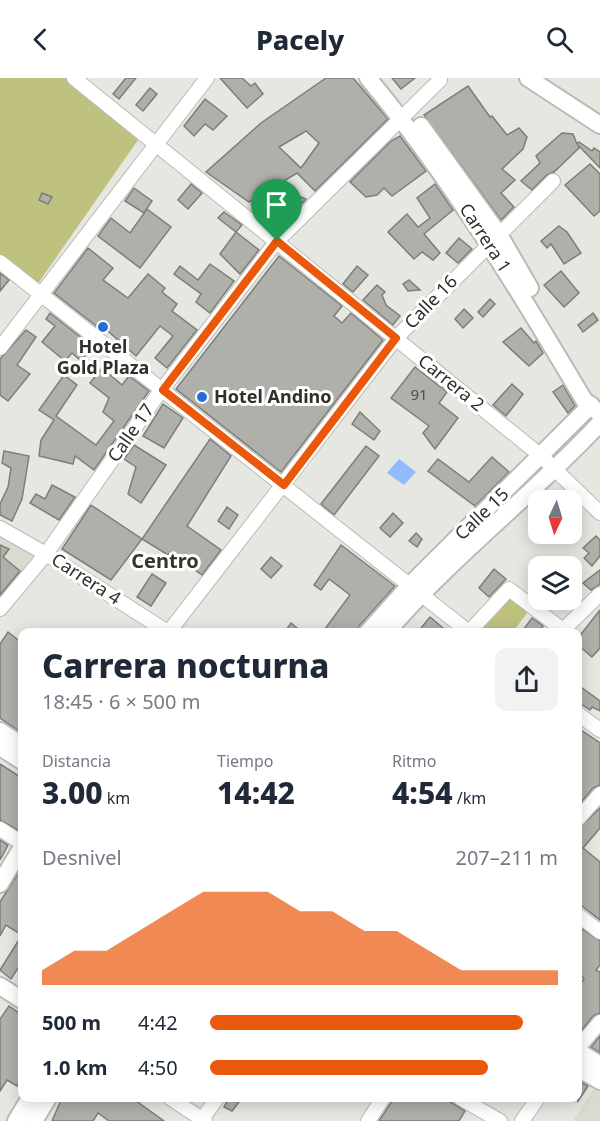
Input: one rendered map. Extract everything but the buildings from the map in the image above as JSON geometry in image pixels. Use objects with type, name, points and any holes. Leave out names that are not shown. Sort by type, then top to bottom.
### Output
[{"type":"main road","name":"Carrera 1","points":[[368,78],[405,114]]},
{"type":"main road","name":"Carrera 1","points":[[383,78],[405,114],[494,237],[597,405]]},
{"type":"main road","points":[[528,78],[600,125]]},
{"type":"main road","name":"Calle 15","points":[[389,628],[415,589],[541,456],[597,405]]},
{"type":"main road","name":"Calle 15","points":[[372,628],[415,589],[556,470],[600,423]]},
{"type":"main road","points":[[0,731],[18,742]]},
{"type":"main road","points":[[0,747],[18,758]]},
{"type":"main road","points":[[0,884],[18,852]]},
{"type":"main road","points":[[0,986],[18,997]]},
{"type":"main road","points":[[582,1052],[600,1065]]},
{"type":"main road","points":[[582,1071],[600,1082]]},
{"type":"main road","points":[[16,1121],[28,1102]]},
{"type":"main road","points":[[34,1121],[46,1102]]},
{"type":"street","name":"Carrera 2","points":[[74,78],[541,456],[600,513]]},
{"type":"street","points":[[0,348],[207,78]]},
{"type":"street","name":"Calle 17","points":[[0,609],[46,554],[163,390],[277,241],[440,80]]},
{"type":"street","name":"Calle 16","points":[[172,628],[396,338],[494,237],[553,181]]},
{"type":"street","points":[[0,262],[464,628]]},
{"type":"street","name":"Carrera 4","points":[[0,528],[46,554],[160,628]]},
{"type":"street","points":[[474,628],[509,589],[557,628]]},
{"type":"street","points":[[566,628],[600,594]]},
{"type":"street","points":[[582,717],[600,730]]},
{"type":"street","points":[[582,814],[600,794]]},
{"type":"street","points":[[0,829],[18,842]]},
{"type":"street","points":[[582,918],[600,932]]},
{"type":"street","points":[[582,1044],[600,1022]]},
{"type":"street","points":[[176,1102],[203,1120],[214,1102]]},
{"type":"street","points":[[368,1121],[380,1102]]},
{"type":"street","points":[[467,1102],[500,1121]]},
{"type":"street","points":[[522,1121],[535,1102]]},
{"type":"shaded area","points":[[0,534],[35,553],[0,601]]},
{"type":"shaded area","points":[[595,1087],[600,1090],[600,1121],[573,1121]]},
{"type":"green space","points":[[0,78],[66,78],[138,140],[37,285],[0,255]]},
{"type":"green space","points":[[509,591],[528,606],[529,610],[516,628],[476,628]]},
{"type":"water","points":[[399,459],[416,472],[404,485],[387,473]]},
{"type":"place","name":"Hotel Gold Plaza","points":[[103,327]]},
{"type":"place","name":"Hotel Andino","points":[[202,397]]},
{"type":"district","name":"Centro","points":[[165,561]]},
{"type":"route","points":[[277,241],[396,338],[284,485],[163,390],[277,241]]}]
